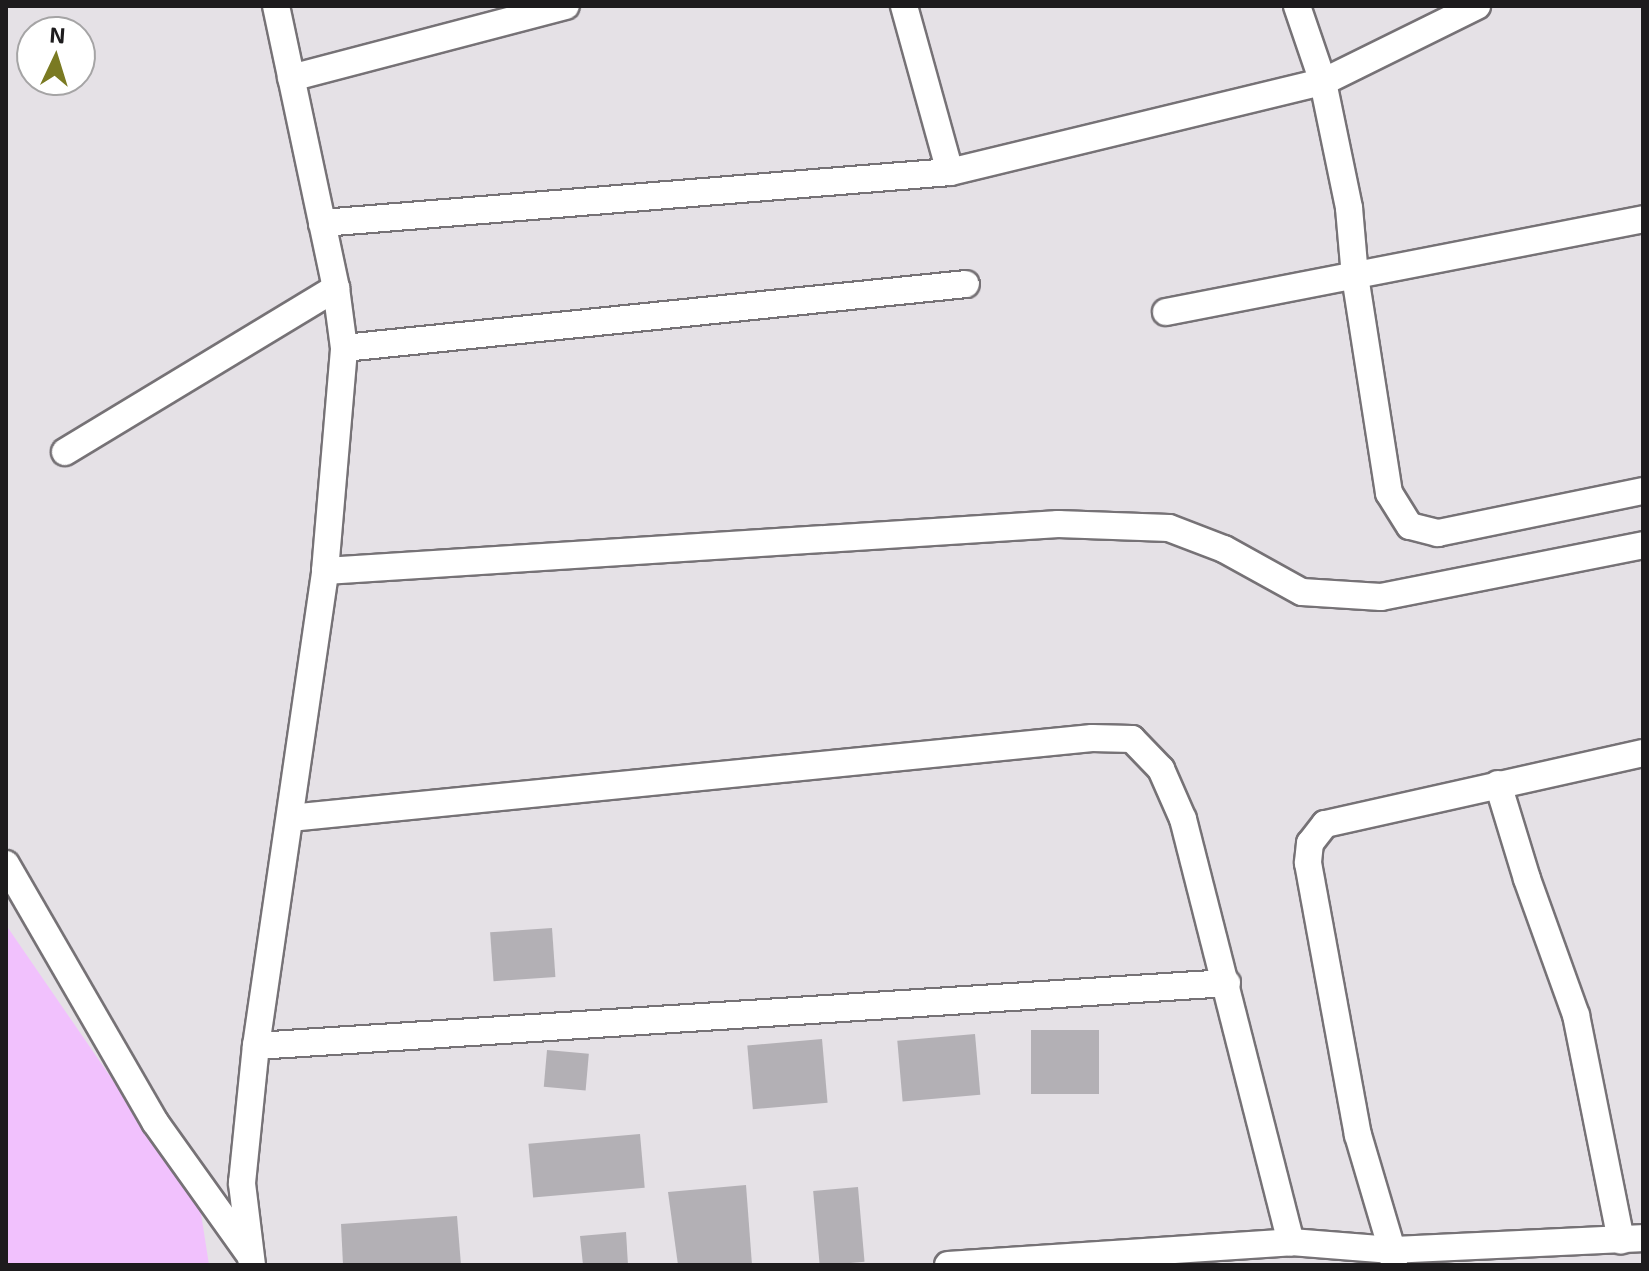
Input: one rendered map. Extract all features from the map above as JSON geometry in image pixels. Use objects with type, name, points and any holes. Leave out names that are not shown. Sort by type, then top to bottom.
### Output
[{"type":"street","points":[[252,1261],[242,1183],[256,1046],[325,571],[344,348],[336,288],[276,6]]},
{"type":"street","points":[[291,78],[566,6]]},
{"type":"street","points":[[904,6],[950,172]]},
{"type":"street","points":[[1297,6],[1323,82],[1349,208],[1355,276],[1389,493],[1410,526],[1438,533],[1643,491]]},
{"type":"street","points":[[322,223],[950,172],[1323,82],[1477,6]]},
{"type":"street","points":[[1166,312],[1643,219]]},
{"type":"street","points":[[344,348],[966,284]]},
{"type":"street","points":[[65,452],[336,288]]},
{"type":"street","points":[[325,571],[1058,524],[1169,528],[1224,549],[1302,592],[1381,597],[1643,545]]},
{"type":"street","points":[[290,818],[1092,738],[1132,739],[1161,769],[1183,819],[1291,1242]]},
{"type":"street","points":[[1393,1258],[1358,1135],[1308,863],[1310,843],[1325,824],[1643,753]]},
{"type":"street","points":[[948,1265],[1291,1242],[1393,1258],[1632,1240],[1576,1015],[1527,879],[1498,784]]},
{"type":"street","points":[[6,864],[155,1122],[252,1261]]},
{"type":"street","points":[[256,1046],[1227,983]]},
{"type":"shaded area","points":[[6,925],[200,1207],[209,1265],[6,1265]]},
{"type":"building","points":[[552,928],[555,977],[494,981],[490,932]]},
{"type":"building","points":[[1031,1030],[1099,1030],[1099,1094],[1031,1094]]},
{"type":"building","points":[[975,1034],[980,1095],[903,1102],[897,1041]]},
{"type":"building","points":[[822,1039],[828,1103],[753,1109],[747,1046]]},
{"type":"building","points":[[547,1050],[589,1054],[586,1091],[544,1087]]},
{"type":"building","points":[[640,1134],[645,1188],[533,1198],[528,1144]]},
{"type":"building","points":[[746,1185],[752,1265],[678,1265],[668,1192]]},
{"type":"building","points":[[858,1187],[865,1262],[820,1265],[813,1191]]},
{"type":"building","points":[[457,1216],[461,1265],[343,1265],[341,1224]]},
{"type":"building","points":[[626,1232],[628,1265],[583,1265],[580,1236]]}]
